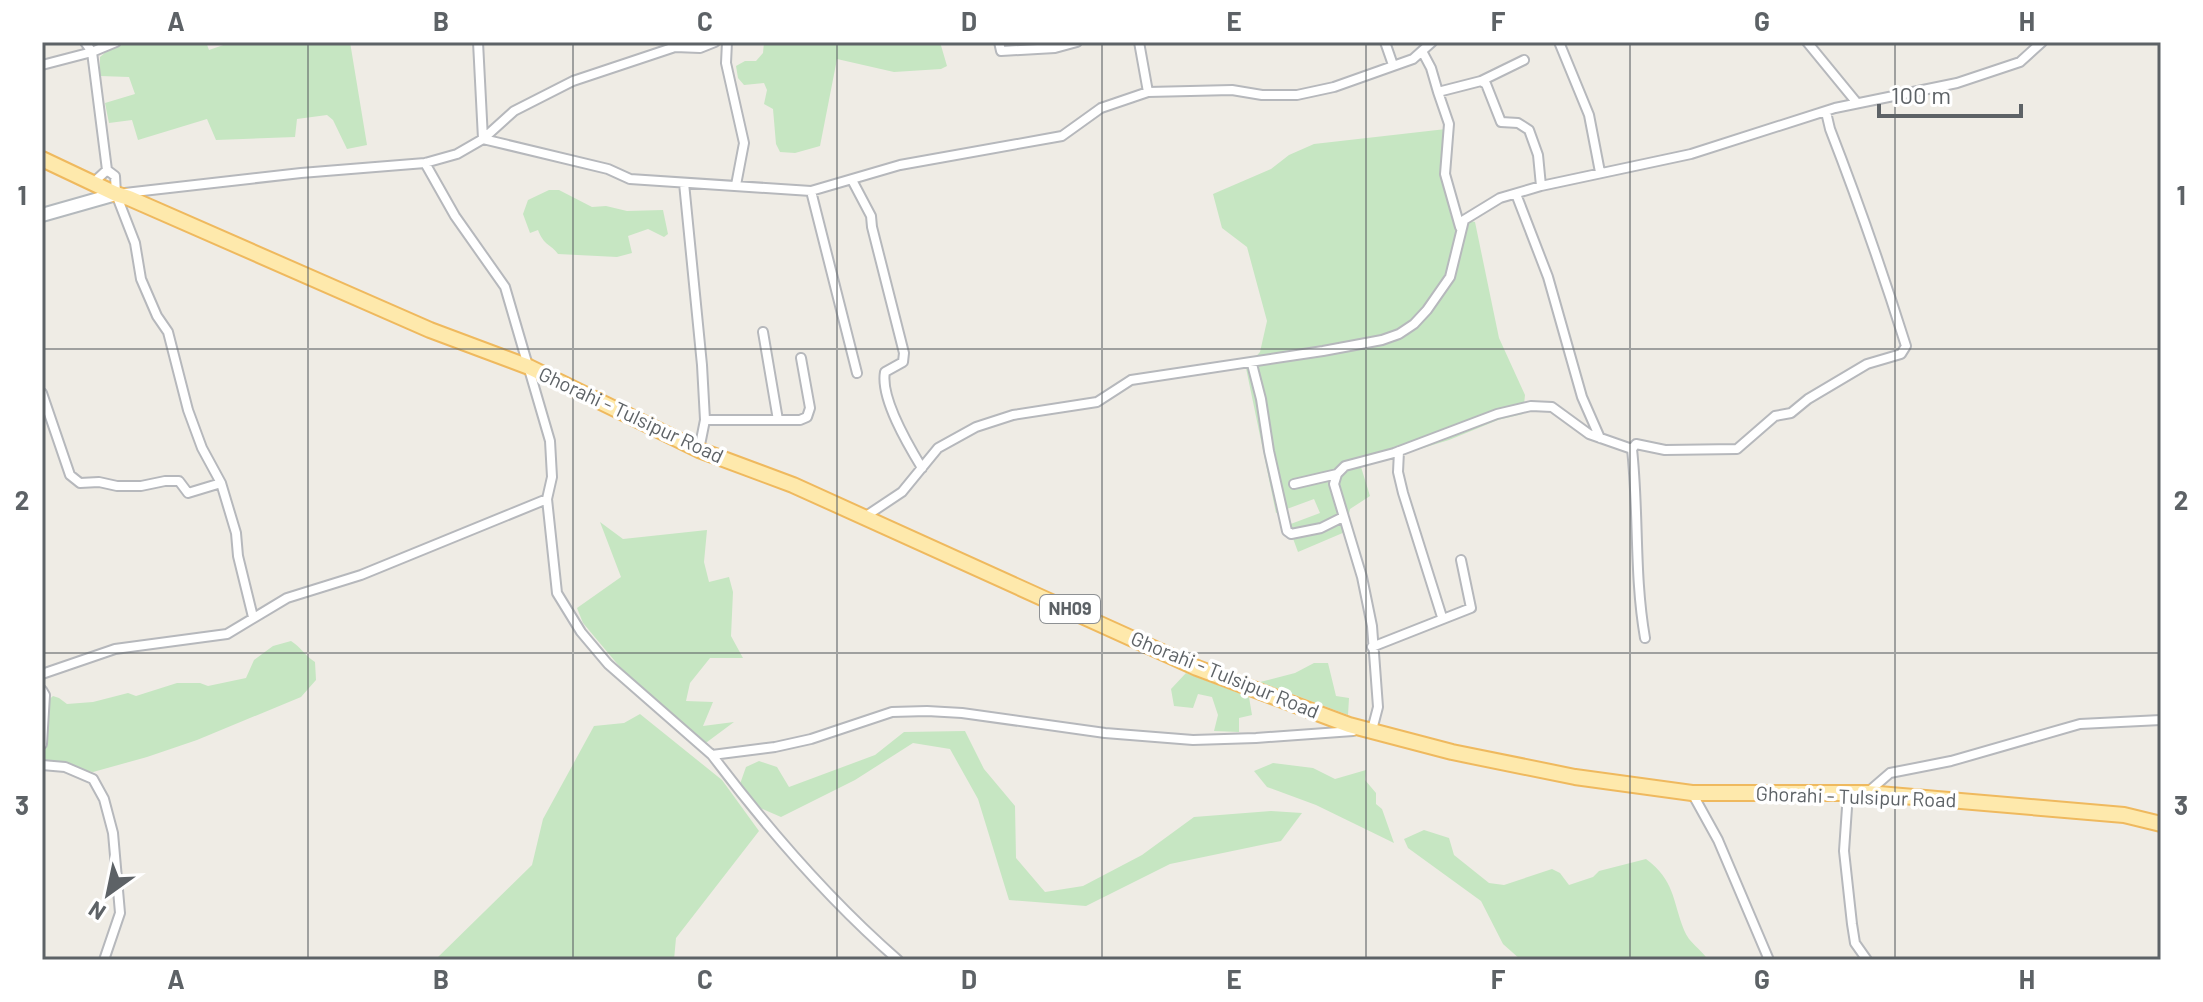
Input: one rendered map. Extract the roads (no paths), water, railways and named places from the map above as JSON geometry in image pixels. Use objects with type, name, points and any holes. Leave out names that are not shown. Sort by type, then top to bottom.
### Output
[{"type":"main road","name":"Ghorahi - Tulsipur Road","points":[[42,159],[430,330],[529,367],[699,450],[793,485],[1197,668],[1349,725],[1452,752],[1575,777],[1692,793],[1867,793],[2080,810],[2124,815],[2161,824]]},
{"type":"street","points":[[85,42],[92,52],[107,170],[115,176],[116,194],[135,243],[141,279],[157,316],[168,332],[188,410],[202,448],[221,483],[236,533],[238,556],[253,617]]},
{"type":"street","points":[[42,65],[92,52],[116,42]]},
{"type":"street","points":[[478,42],[483,139]]},
{"type":"street","points":[[42,215],[116,194],[301,173],[425,163],[457,154],[483,139],[514,111],[573,81],[675,47],[700,48],[715,42]]},
{"type":"street","points":[[727,42],[726,63],[744,143],[736,185]]},
{"type":"street","points":[[999,42],[1001,51],[1077,42]]},
{"type":"street","points":[[1139,42],[1148,92]]},
{"type":"street","points":[[1385,42],[1393,65]]},
{"type":"street","points":[[483,139],[608,169],[630,179],[811,191],[900,165],[1062,136],[1101,108],[1148,92],[1232,90],[1262,95],[1297,95],[1334,87],[1413,59],[1432,42]]},
{"type":"street","points":[[1559,42],[1589,115],[1600,172]]},
{"type":"street","points":[[1807,42],[1857,103]]},
{"type":"street","points":[[863,518],[902,492],[938,448],[976,427],[1013,415],[1097,402],[1131,380],[1252,364],[1382,340],[1406,329],[1427,310],[1450,277],[1464,220],[1500,198],[1600,172],[1691,154],[1857,103],[1957,83],[2020,62],[2042,42]]},
{"type":"street","points":[[1422,51],[1431,68],[1449,124],[1445,174],[1461,230]]},
{"type":"street","points":[[1438,92],[1481,81],[1524,60]]},
{"type":"street","points":[[1481,81],[1486,84],[1501,122],[1518,123],[1529,130],[1538,155],[1541,186]]},
{"type":"street","points":[[1645,638],[1637,582],[1638,521],[1632,449],[1636,444],[1665,450],[1737,449],[1775,416],[1791,413],[1808,399],[1867,364],[1901,354],[1906,346],[1826,112]]},
{"type":"street","points":[[425,163],[455,216],[505,287],[550,441],[552,477],[547,499],[557,593],[581,632],[608,664],[712,755],[755,813],[898,960]]},
{"type":"street","points":[[94,182],[107,170]]},
{"type":"street","points":[[852,180],[871,216],[904,353],[903,362],[885,372],[886,387],[900,432],[922,468]]},
{"type":"street","points":[[684,183],[702,365],[705,420],[699,450]]},
{"type":"street","points":[[811,191],[857,373]]},
{"type":"street","points":[[1516,194],[1548,277],[1582,397],[1600,438]]},
{"type":"street","points":[[763,332],[778,420]]},
{"type":"street","points":[[705,420],[800,420],[807,417],[810,408],[801,358]]},
{"type":"street","points":[[1252,364],[1287,531],[1291,534],[1308,532],[1343,517]]},
{"type":"street","points":[[42,386],[70,475],[80,483],[141,486],[179,481],[188,493],[221,483]]},
{"type":"street","points":[[712,755],[799,742],[892,712],[962,713],[1105,733],[1193,740],[1370,730],[1378,707],[1372,626],[1362,577],[1335,493],[1337,474],[1345,466],[1399,451],[1497,414],[1531,406],[1552,407],[1589,434],[1632,449]]},
{"type":"street","points":[[1399,451],[1398,472],[1403,493],[1442,617]]},
{"type":"street","points":[[1294,484],[1337,474]]},
{"type":"street","points":[[42,674],[115,649],[227,634],[287,598],[361,575],[547,499]]},
{"type":"street","points":[[1372,647],[1471,608],[1461,560]]},
{"type":"street","points":[[42,690],[45,695],[42,744]]},
{"type":"street","points":[[1867,793],[1890,773],[1951,761],[2080,724],[2161,720]]},
{"type":"street","points":[[42,765],[65,767],[93,779],[104,799],[113,833],[120,913],[104,960]]},
{"type":"street","points":[[1692,793],[1718,840],[1769,960]]},
{"type":"street","points":[[1848,793],[1844,851],[1852,924],[1855,943],[1867,960]]}]
